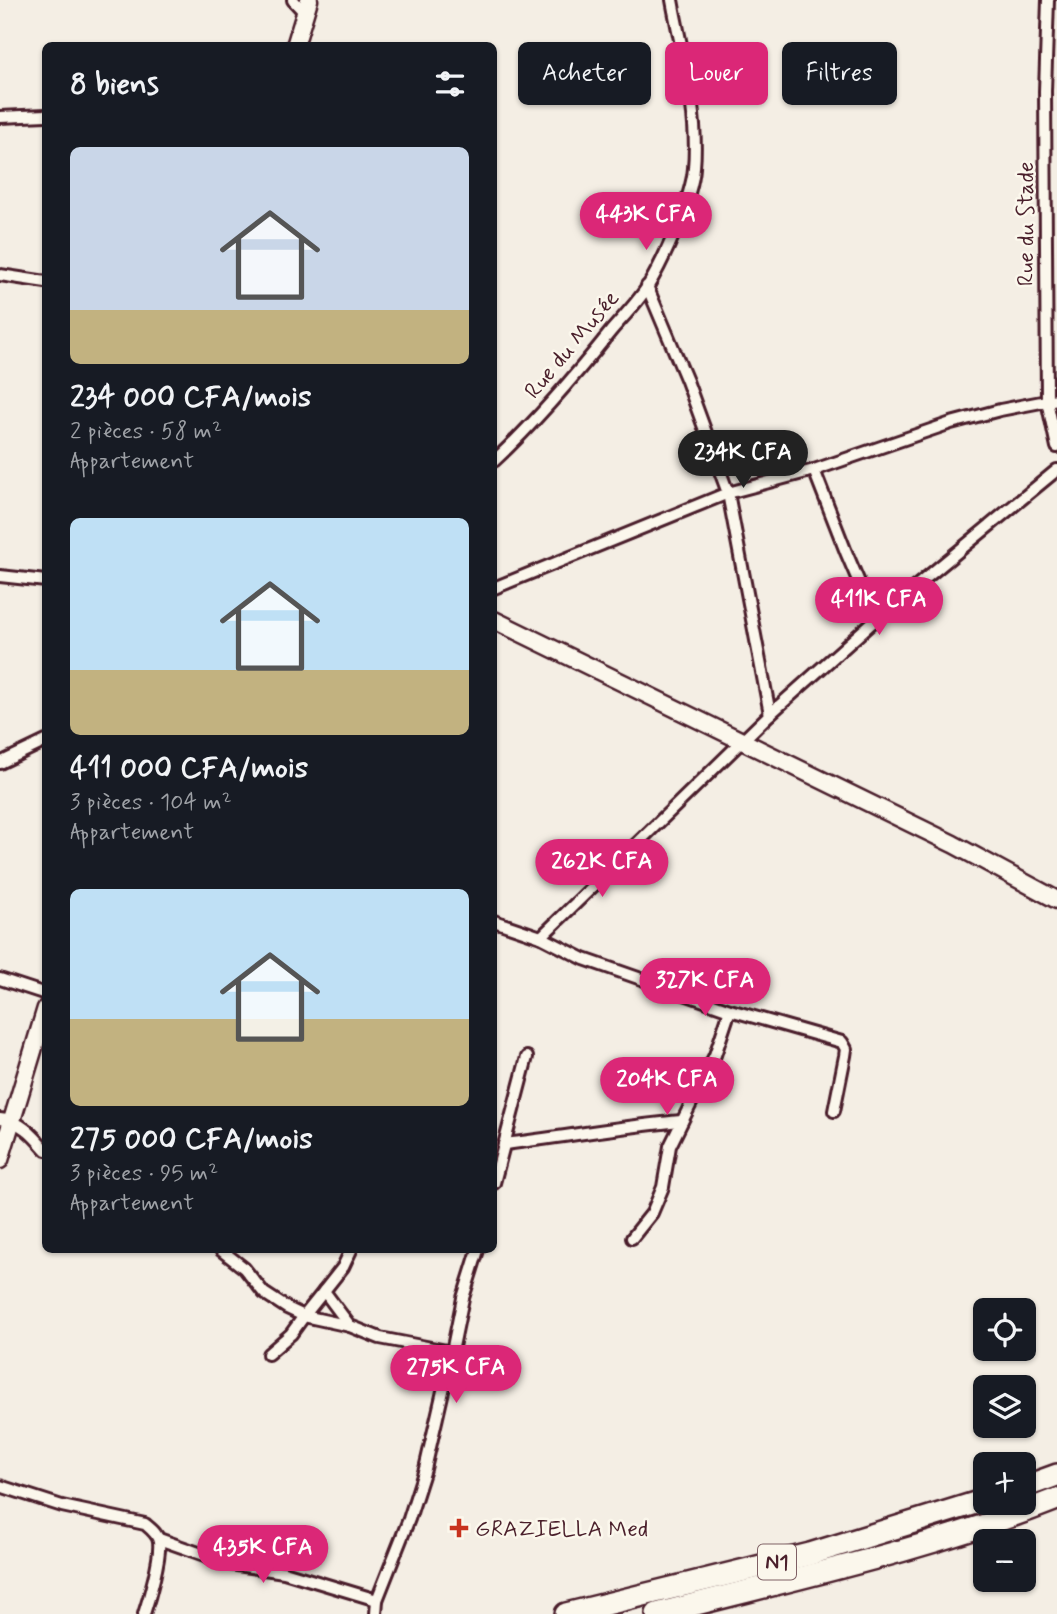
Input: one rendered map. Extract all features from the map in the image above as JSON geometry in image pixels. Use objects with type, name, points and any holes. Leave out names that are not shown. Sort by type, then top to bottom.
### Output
[{"type":"highway","points":[[1036,1483],[1057,1475]]},
{"type":"highway","name":"N1","points":[[657,1614],[906,1550],[1012,1517],[1057,1499]]},
{"type":"highway","name":"N1","points":[[566,1614],[810,1554],[973,1504]]},
{"type":"street","points":[[293,0],[307,7],[296,42]]},
{"type":"street","name":"Rue du Musée","points":[[497,458],[576,374],[648,286],[691,187],[694,129],[671,0]]},
{"type":"street","name":"Rue du Stade","points":[[1048,0],[1045,91],[1052,400],[1057,447]]},
{"type":"street","points":[[1045,91],[1057,87]]},
{"type":"street","points":[[0,117],[42,115]]},
{"type":"street","points":[[0,275],[42,281]]},
{"type":"street","points":[[648,286],[687,382],[727,493],[770,714]]},
{"type":"street","points":[[497,587],[727,493],[814,470],[951,424],[1000,410],[1052,400]]},
{"type":"street","points":[[814,470],[875,620]]},
{"type":"street","points":[[541,937],[770,714],[875,620],[1057,471]]},
{"type":"street","points":[[0,576],[42,581]]},
{"type":"street","points":[[497,621],[953,844],[1057,900]]},
{"type":"street","points":[[0,763],[42,743]]},
{"type":"street","points":[[497,922],[541,937],[584,959],[730,1010],[836,1040],[845,1045],[834,1111]]},
{"type":"street","points":[[0,979],[42,993]]},
{"type":"street","points":[[632,1238],[652,1213],[663,1186],[670,1146],[715,1055],[730,1010]]},
{"type":"street","points":[[0,1160],[6,1119],[42,1019]]},
{"type":"street","points":[[497,1171],[527,1057]]},
{"type":"street","points":[[6,1119],[33,1135],[42,1145]]},
{"type":"street","points":[[504,1144],[563,1138],[640,1124],[682,1121]]},
{"type":"street","points":[[226,1253],[236,1259],[264,1293],[304,1316],[350,1326],[380,1338],[453,1352]]},
{"type":"street","points":[[268,1354],[291,1334],[344,1267],[350,1253]]},
{"type":"street","points":[[376,1614],[377,1600],[410,1519],[425,1469],[463,1298],[477,1253]]},
{"type":"street","points":[[324,1291],[350,1326]]},
{"type":"street","points":[[0,1486],[62,1506],[145,1524],[159,1539],[230,1564],[284,1573],[377,1600]]},
{"type":"street","points":[[144,1614],[150,1597],[159,1539]]},
{"type":"place","name":"GRAZIELLA Med","points":[[459,1528]]}]
